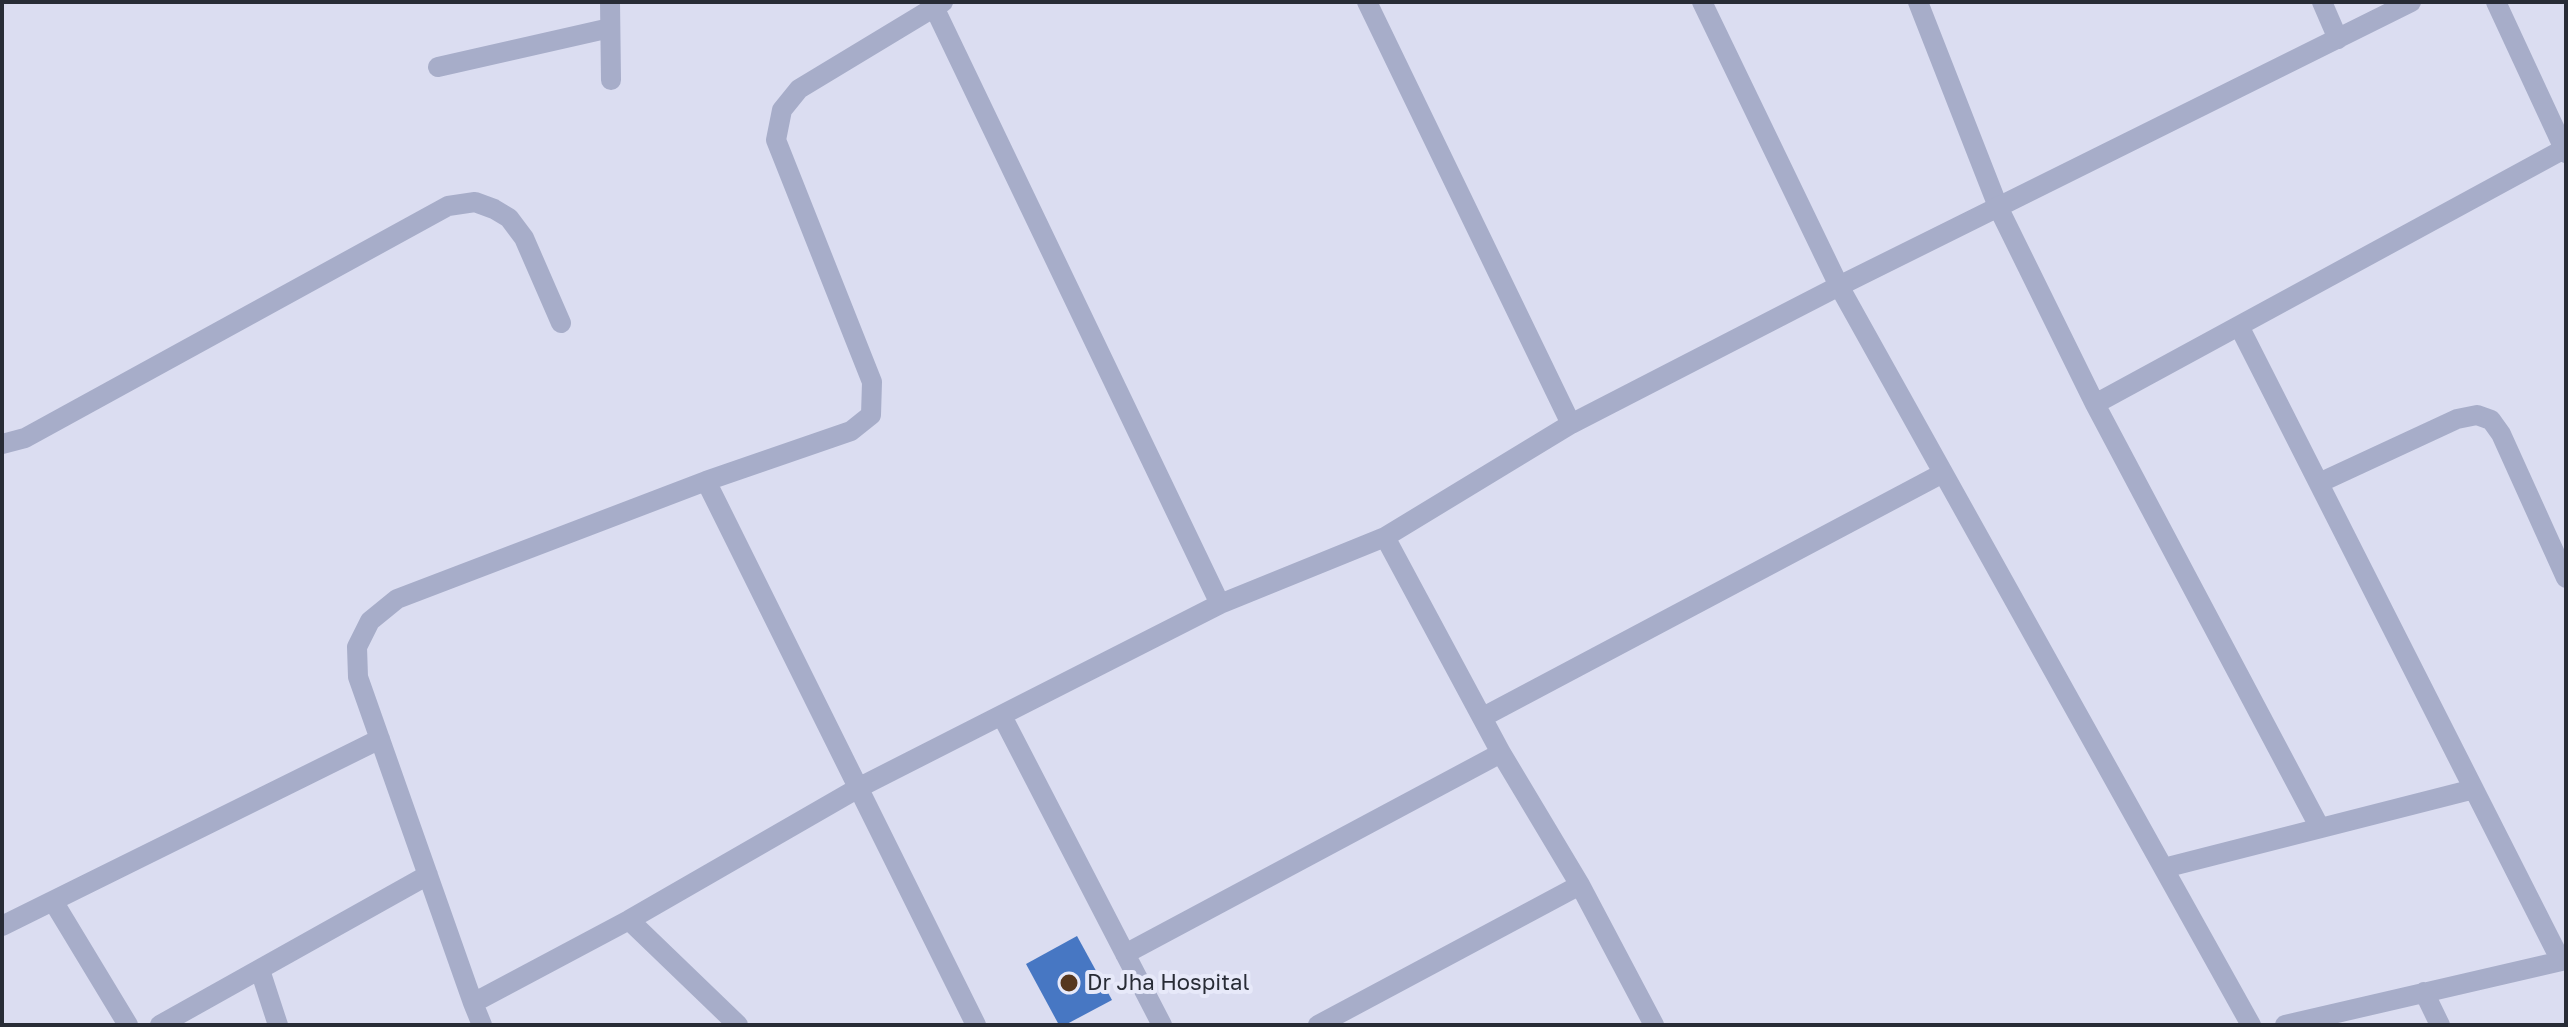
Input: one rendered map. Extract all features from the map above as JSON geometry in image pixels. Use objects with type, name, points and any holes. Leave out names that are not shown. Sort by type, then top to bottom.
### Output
[{"type":"street","points":[[610,2],[611,80]]},
{"type":"street","points":[[1367,2],[1571,424]]},
{"type":"street","points":[[1702,2],[1839,286],[2251,1025]]},
{"type":"street","points":[[1918,2],[1999,209],[2095,404],[2320,828]]},
{"type":"street","points":[[2322,2],[2338,39]]},
{"type":"street","points":[[473,1003],[629,920],[860,787],[1220,604],[1385,537],[1571,424],[1839,286],[2411,2]]},
{"type":"street","points":[[2095,404],[2565,151],[2496,2]]},
{"type":"street","points":[[482,1025],[358,677],[357,647],[370,621],[397,599],[706,481],[851,431],[871,415],[872,382],[776,140],[782,110],[799,89],[939,5],[1220,604]]},
{"type":"street","points":[[438,67],[610,28]]},
{"type":"street","points":[[2,444],[25,438],[448,206],[475,202],[509,218],[524,238],[561,323]]},
{"type":"street","points":[[2239,326],[2564,961],[2285,1025]]},
{"type":"street","points":[[2319,483],[2457,419],[2477,415],[2491,420],[2501,434],[2566,578]]},
{"type":"street","points":[[1483,717],[1943,473]]},
{"type":"street","points":[[706,481],[976,1025]]},
{"type":"street","points":[[1385,537],[1501,753],[1580,885],[1654,1025]]},
{"type":"street","points":[[1002,716],[1162,1025]]},
{"type":"street","points":[[2,926],[380,739]]},
{"type":"street","points":[[1125,954],[1501,753]]},
{"type":"street","points":[[2164,868],[2474,789]]},
{"type":"street","points":[[160,1025],[428,875]]},
{"type":"street","points":[[1318,1025],[1580,885]]},
{"type":"street","points":[[53,901],[128,1025]]},
{"type":"street","points":[[629,920],[738,1025]]},
{"type":"street","points":[[260,970],[278,1025]]},
{"type":"street","points":[[2424,992],[2440,1025]]},
{"type":"building","points":[[1077,936],[1112,1000],[1065,1025],[1059,1025],[1026,964]]},
{"type":"place","name":"Dr Jha Hospital","points":[[1069,983]]}]
